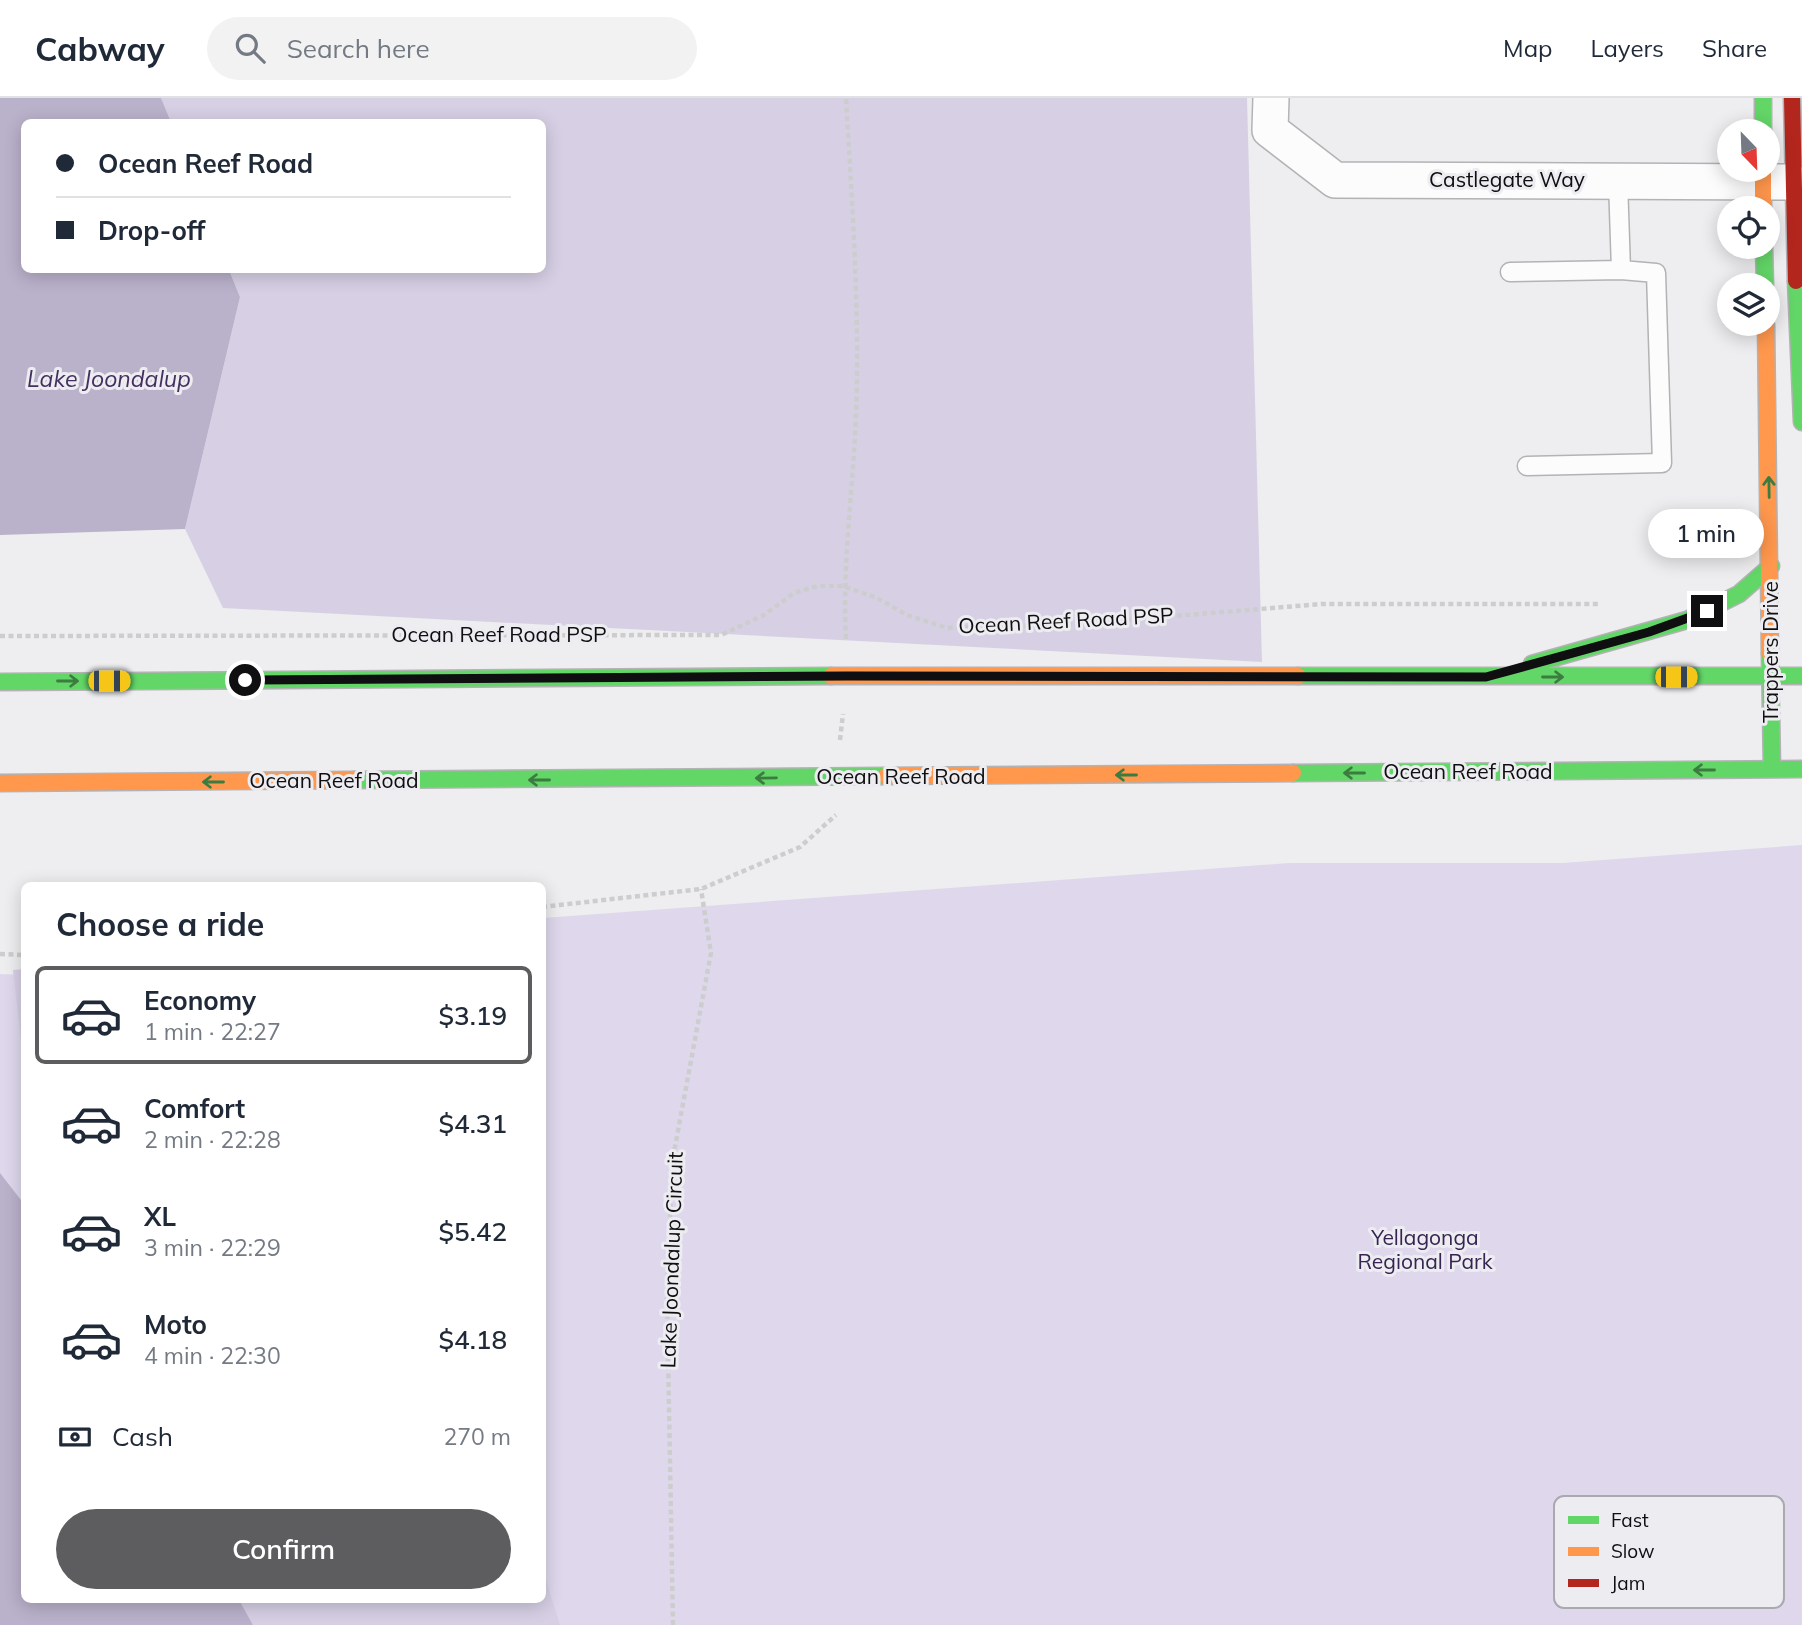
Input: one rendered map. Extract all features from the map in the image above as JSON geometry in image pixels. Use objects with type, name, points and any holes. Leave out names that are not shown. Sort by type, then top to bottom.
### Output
[{"type":"main road","points":[[1763,98],[1763,119]]},
{"type":"main road","points":[[1793,98],[1770,185],[1802,422]]},
{"type":"main road","name":"Trappers Drive","points":[[1766,336],[1772,769]]},
{"type":"main road","points":[[1486,677],[1687,620],[1739,594],[1771,566]]},
{"type":"main road","points":[[0,682],[848,676],[1802,676]]},
{"type":"main road","name":"Ocean Reef Road","points":[[0,783],[1802,769]]},
{"type":"street","name":"Castlegate Way","points":[[1271,98],[1270,130],[1335,180],[1618,181],[1770,185]]},
{"type":"lane","points":[[1618,181],[1621,270]]},
{"type":"lane","points":[[1510,272],[1656,272],[1662,463],[1527,466]]},
{"type":"path","points":[[546,907],[701,890],[800,847],[836,815],[835,777],[848,676],[843,586],[856,416],[854,234],[846,98]]},
{"type":"path","name":"Ocean Reef Road PSP","points":[[0,636],[721,635],[764,615],[794,593],[817,586],[843,586],[877,598],[907,615],[947,628],[1065,625],[1321,604],[1573,606],[1608,603]]},
{"type":"path","name":"Lake Joondalup Circuit","points":[[673,1625],[667,1296],[672,1163],[711,953],[701,890]]},
{"type":"path","points":[[0,954],[21,955]]},
{"type":"green space","name":"Yellagonga Regional Park","points":[[1802,845],[1802,1625],[0,1625],[0,974],[21,975],[21,1603],[546,1603],[546,918],[1289,863],[1563,863]]},
{"type":"shaded area","points":[[161,98],[1247,98],[1262,662],[223,608],[185,529],[240,297],[230,273],[546,273],[546,119],[170,119]]},
{"type":"shaded area","points":[[21,969],[21,1041],[13,970]]},
{"type":"shaded area","points":[[546,1580],[560,1625],[253,1625],[241,1603],[546,1603]]},
{"type":"water","name":"Lake Joondalup","points":[[0,98],[161,98],[170,119],[21,119],[21,273],[230,273],[240,297],[185,529],[0,535]]},
{"type":"water","points":[[0,1173],[21,1200],[21,1603],[241,1603],[253,1625],[0,1625]]},
{"type":"traffic: fast","points":[[1763,98],[1763,119]]},
{"type":"traffic: fast","points":[[1764,259],[1765,273]]},
{"type":"traffic: fast","points":[[1796,281],[1802,422]]},
{"type":"traffic: fast","points":[[1532,664],[1687,620],[1739,594],[1771,566]]},
{"type":"traffic: fast","points":[[1770,654],[1772,769]]},
{"type":"traffic: fast","points":[[0,682],[831,676]]},
{"type":"traffic: fast","points":[[1298,676],[1802,676]]},
{"type":"traffic: fast","points":[[1293,773],[1802,769]]},
{"type":"traffic: fast","points":[[354,780],[886,776]]},
{"type":"traffic: slow","points":[[1763,182],[1763,196]]},
{"type":"traffic: slow","points":[[1766,336],[1770,654]]},
{"type":"traffic: slow","points":[[831,676],[1298,676]]},
{"type":"traffic: slow","points":[[886,776],[1293,773]]},
{"type":"traffic: slow","points":[[0,783],[354,780]]},
{"type":"traffic: jam","points":[[1792,98],[1796,281]]},
{"type":"route","points":[[245,680],[848,676],[1486,677],[1649,632],[1707,611]]}]
